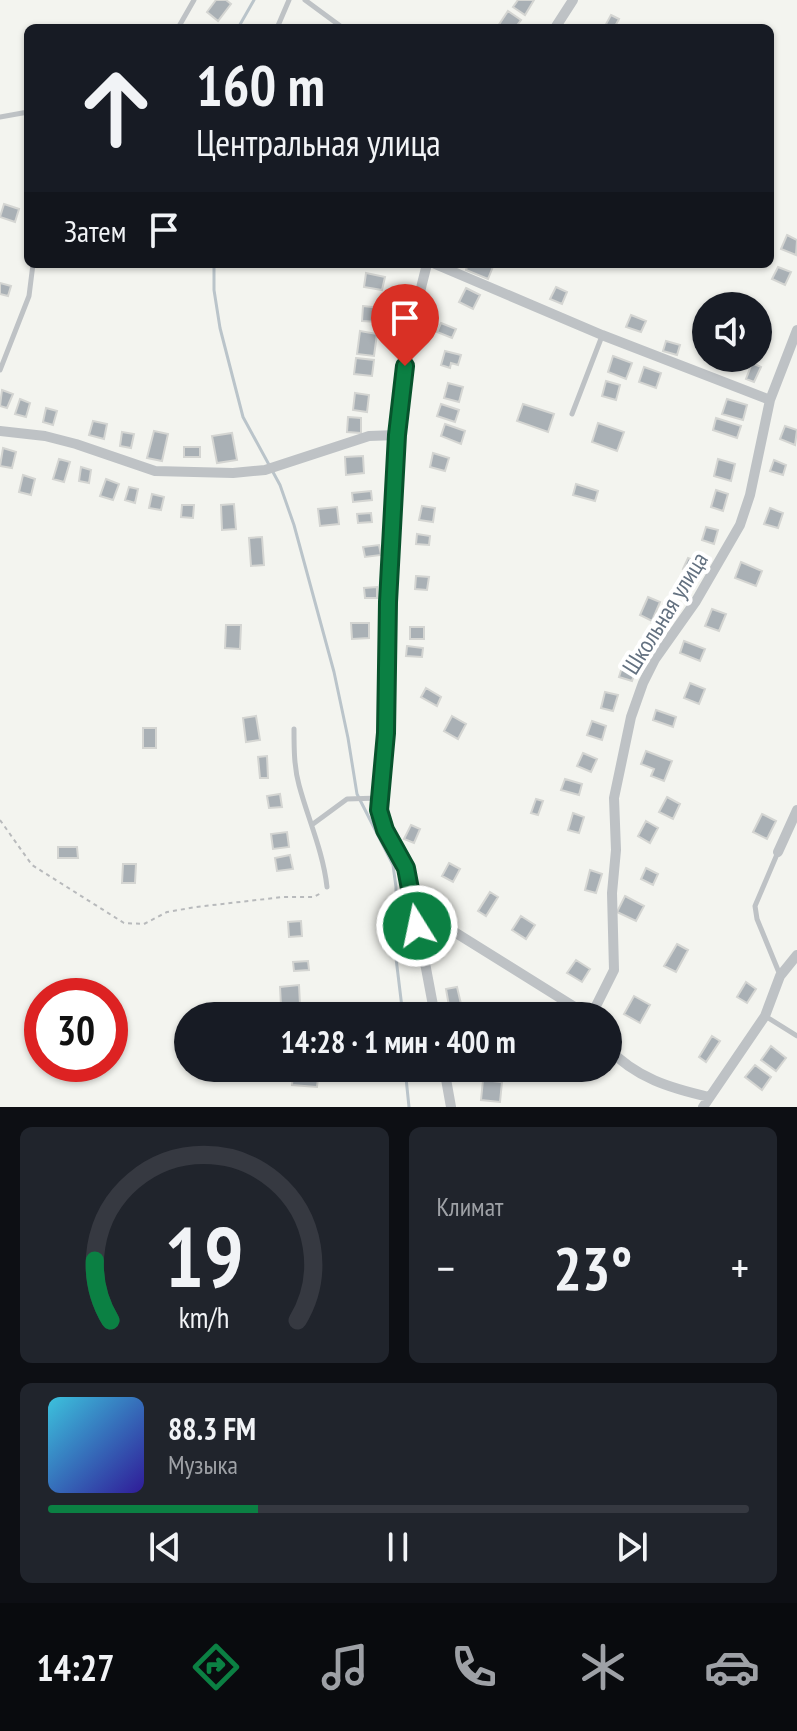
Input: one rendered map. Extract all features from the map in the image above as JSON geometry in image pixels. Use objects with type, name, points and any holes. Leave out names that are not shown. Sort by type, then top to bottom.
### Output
[{"type":"street","points":[[558,24],[573,0]]},
{"type":"street","points":[[426,268],[408,344],[397,435],[380,821],[406,868],[432,1002]]},
{"type":"street","points":[[444,268],[602,335],[770,400]]},
{"type":"street","name":"Школьная улица","points":[[597,1002],[614,970],[614,798],[631,717],[655,659],[711,578],[740,525],[750,495],[770,400],[797,330]]},
{"type":"street","points":[[0,431],[45,436],[76,444],[155,471],[233,473],[265,470],[356,439],[397,435]]},
{"type":"street","points":[[778,852],[797,810]]},
{"type":"street","points":[[417,926],[433,924],[456,933],[567,1002]]},
{"type":"street","points":[[622,1060],[658,1084],[706,1102],[765,1016],[780,976],[797,955]]},
{"type":"street","points":[[447,1082],[451,1107]]},
{"type":"lane","points":[[180,24],[194,0]]},
{"type":"lane","points":[[279,24],[289,0]]},
{"type":"lane","points":[[305,0],[338,24]]},
{"type":"lane","points":[[0,117],[24,113]]},
{"type":"lane","points":[[0,370],[29,296],[32,268]]},
{"type":"lane","points":[[572,414],[602,335]]},
{"type":"lane","points":[[294,729],[294,758],[299,785],[313,825],[327,887]]},
{"type":"lane","points":[[313,825],[347,799],[380,798]]},
{"type":"lane","points":[[778,852],[755,906],[757,919],[780,976]]},
{"type":"lane","points":[[765,1016],[797,1036]]},
{"type":"path","points":[[0,820],[32,865],[124,923],[144,924],[167,912],[196,907],[283,897],[314,897],[327,887]]},
{"type":"building","points":[[216,0],[226,0],[231,4],[218,21],[207,12]]},
{"type":"building","points":[[518,0],[534,0],[525,15],[513,7]]},
{"type":"building","points":[[508,11],[521,20],[518,24],[499,24]]},
{"type":"building","points":[[611,15],[619,19],[616,24],[606,24]]},
{"type":"building","points":[[4,204],[19,209],[15,222],[0,217]]},
{"type":"building","points":[[787,235],[797,240],[796,255],[781,249]]},
{"type":"building","points":[[778,267],[791,272],[785,285],[772,279]]},
{"type":"building","points":[[467,268],[492,268],[488,279]]},
{"type":"building","points":[[366,273],[385,277],[382,290],[364,287]]},
{"type":"building","points":[[0,283],[11,286],[8,296],[0,294]]},
{"type":"building","points":[[556,287],[567,292],[562,304],[550,299]]},
{"type":"building","points":[[466,288],[480,295],[473,309],[459,302]]},
{"type":"building","points":[[363,306],[381,308],[379,322],[362,321]]},
{"type":"building","points":[[631,315],[646,321],[641,332],[626,327]]},
{"type":"building","points":[[441,323],[456,329],[452,338],[437,332]]},
{"type":"building","points":[[360,331],[377,334],[374,356],[357,354]]},
{"type":"building","points":[[666,341],[680,345],[677,355],[663,351]]},
{"type":"building","points":[[445,351],[461,355],[458,365],[451,363],[450,368],[441,365]]},
{"type":"building","points":[[613,356],[632,363],[626,379],[608,372]]},
{"type":"building","points":[[356,358],[374,360],[372,376],[354,374]]},
{"type":"building","points":[[644,367],[661,373],[656,388],[639,382]]},
{"type":"building","points":[[749,372],[759,372],[754,382],[746,379]]},
{"type":"building","points":[[606,381],[620,385],[616,400],[602,396]]},
{"type":"building","points":[[448,383],[463,387],[459,402],[444,398]]},
{"type":"building","points":[[2,390],[13,394],[7,408],[0,406]]},
{"type":"building","points":[[355,393],[369,395],[367,412],[353,410]]},
{"type":"building","points":[[20,399],[30,403],[26,417],[15,414]]},
{"type":"building","points":[[727,399],[747,405],[743,420],[722,414]]},
{"type":"building","points":[[441,404],[459,410],[455,422],[437,416]]},
{"type":"building","points":[[523,404],[554,414],[548,432],[517,421]]},
{"type":"building","points":[[46,408],[57,411],[53,425],[43,422]]},
{"type":"building","points":[[348,417],[361,418],[361,433],[347,432]]},
{"type":"building","points":[[716,418],[741,426],[737,438],[713,430]]},
{"type":"building","points":[[93,421],[107,424],[104,439],[89,435]]},
{"type":"building","points":[[598,423],[624,432],[617,451],[592,442]]},
{"type":"building","points":[[445,424],[465,431],[461,444],[441,436]]},
{"type":"building","points":[[785,426],[797,430],[795,445],[780,439]]},
{"type":"building","points":[[154,431],[168,434],[162,461],[147,458]]},
{"type":"building","points":[[122,432],[134,434],[131,448],[120,446]]},
{"type":"building","points":[[232,433],[237,460],[217,463],[212,436]]},
{"type":"building","points":[[184,447],[200,447],[200,457],[184,457]]},
{"type":"building","points":[[3,448],[16,452],[12,468],[0,466]]},
{"type":"building","points":[[433,453],[449,458],[445,471],[430,467]]},
{"type":"building","points":[[363,456],[364,473],[346,475],[345,457]]},
{"type":"building","points":[[59,459],[70,462],[64,482],[53,479]]},
{"type":"building","points":[[718,459],[735,464],[731,481],[714,476]]},
{"type":"building","points":[[774,460],[786,465],[783,475],[770,471]]},
{"type":"building","points":[[81,467],[91,470],[89,483],[79,481]]},
{"type":"building","points":[[23,475],[35,479],[31,495],[19,492]]},
{"type":"building","points":[[106,479],[119,484],[113,500],[100,496]]},
{"type":"building","points":[[576,484],[598,491],[595,501],[573,495]]},
{"type":"building","points":[[129,487],[138,489],[135,503],[125,500]]},
{"type":"building","points":[[716,490],[728,494],[723,511],[711,507]]},
{"type":"building","points":[[371,491],[372,500],[353,502],[352,493]]},
{"type":"building","points":[[152,494],[164,497],[161,510],[149,508]]},
{"type":"building","points":[[234,504],[236,529],[222,530],[221,505]]},
{"type":"building","points":[[182,505],[194,505],[193,518],[181,517]]},
{"type":"building","points":[[422,506],[435,508],[433,522],[419,520]]},
{"type":"building","points":[[337,507],[339,524],[320,526],[318,509]]},
{"type":"building","points":[[770,508],[783,513],[778,528],[764,524]]},
{"type":"building","points":[[371,513],[372,522],[358,523],[357,514]]},
{"type":"building","points":[[706,527],[718,530],[714,544],[702,540]]},
{"type":"building","points":[[417,534],[430,536],[429,545],[416,544]]},
{"type":"building","points":[[262,537],[264,565],[251,566],[249,538]]},
{"type":"building","points":[[379,545],[381,555],[365,557],[363,547]]},
{"type":"building","points":[[688,558],[700,563],[696,574],[683,569]]},
{"type":"building","points":[[741,562],[762,571],[756,586],[735,578]]},
{"type":"building","points":[[416,576],[429,577],[427,590],[415,589]]},
{"type":"building","points":[[377,587],[377,598],[365,598],[364,588]]},
{"type":"building","points":[[648,597],[660,602],[652,621],[640,615]]},
{"type":"building","points":[[712,609],[726,614],[719,631],[705,626]]},
{"type":"building","points":[[351,623],[369,623],[369,638],[352,639]]},
{"type":"building","points":[[226,625],[241,625],[240,649],[225,648]]},
{"type":"building","points":[[410,627],[424,627],[424,639],[410,639]]},
{"type":"building","points":[[684,641],[705,649],[700,661],[680,653]]},
{"type":"building","points":[[407,646],[423,648],[422,657],[406,656]]},
{"type":"building","points":[[624,661],[637,665],[632,681],[619,677]]},
{"type":"building","points":[[690,683],[705,689],[699,704],[684,698]]},
{"type":"building","points":[[426,688],[441,697],[437,706],[421,697]]},
{"type":"building","points":[[605,692],[618,695],[613,711],[601,708]]},
{"type":"building","points":[[656,710],[676,717],[673,727],[653,720]]},
{"type":"building","points":[[256,716],[260,740],[246,742],[243,718]]},
{"type":"building","points":[[452,716],[466,724],[458,739],[444,731]]},
{"type":"building","points":[[592,721],[606,726],[602,740],[587,735]]},
{"type":"building","points":[[143,728],[156,728],[156,748],[143,748]]},
{"type":"building","points":[[646,751],[672,761],[664,781],[651,776],[654,769],[641,764]]},
{"type":"building","points":[[583,753],[597,759],[591,772],[577,766]]},
{"type":"building","points":[[267,756],[268,778],[260,778],[258,757]]},
{"type":"building","points":[[565,779],[582,784],[579,795],[561,790]]},
{"type":"building","points":[[280,794],[282,807],[269,808],[267,796]]},
{"type":"building","points":[[667,797],[680,804],[673,819],[659,812]]},
{"type":"building","points":[[536,799],[543,801],[538,815],[531,813]]},
{"type":"building","points":[[573,813],[584,817],[579,833],[568,830]]},
{"type":"building","points":[[762,814],[776,821],[767,839],[753,832]]},
{"type":"building","points":[[646,821],[658,828],[650,843],[638,836]]},
{"type":"building","points":[[411,825],[420,829],[414,843],[404,839]]},
{"type":"building","points":[[287,832],[289,847],[273,849],[271,834]]},
{"type":"building","points":[[58,847],[77,847],[78,858],[58,858]]},
{"type":"building","points":[[290,855],[293,869],[277,871],[275,858]]},
{"type":"building","points":[[449,863],[460,869],[453,882],[442,876]]},
{"type":"building","points":[[123,864],[136,864],[135,883],[122,883]]},
{"type":"building","points":[[646,868],[658,874],[653,885],[641,879]]},
{"type":"building","points":[[590,870],[602,874],[596,893],[585,890]]},
{"type":"building","points":[[490,892],[498,897],[486,916],[478,911]]},
{"type":"building","points":[[625,896],[644,906],[636,921],[617,912]]},
{"type":"building","points":[[521,916],[535,925],[526,939],[512,930]]},
{"type":"building","points":[[301,921],[302,936],[289,937],[288,922]]},
{"type":"building","points":[[677,944],[688,950],[676,972],[664,966]]},
{"type":"building","points":[[576,960],[590,969],[582,982],[567,973]]},
{"type":"building","points":[[308,961],[309,970],[294,971],[293,962]]},
{"type":"building","points":[[746,982],[756,989],[747,1003],[737,997]]},
{"type":"building","points":[[299,985],[300,1002],[281,1002],[280,987]]},
{"type":"building","points":[[457,987],[461,1002],[448,1002],[446,989]]},
{"type":"building","points":[[634,996],[650,1005],[640,1023],[624,1014]]},
{"type":"building","points":[[712,1036],[720,1041],[706,1062],[699,1057]]},
{"type":"building","points":[[771,1046],[786,1058],[776,1071],[761,1060]]},
{"type":"building","points":[[755,1065],[771,1077],[762,1090],[745,1077]]},
{"type":"building","points":[[292,1082],[318,1082],[317,1087],[292,1085]]},
{"type":"building","points":[[483,1082],[502,1082],[500,1102],[481,1100]]},
{"type":"waterway","points":[[240,24],[254,0]]},
{"type":"waterway","points":[[214,268],[220,328],[243,417],[280,485],[294,525],[334,672],[357,794],[393,865],[396,958],[401,1002]]},
{"type":"waterway","points":[[406,1082],[409,1107]]},
{"type":"route","points":[[405,366],[391,530],[386,733],[379,810],[380,821],[406,868],[417,926]]}]
